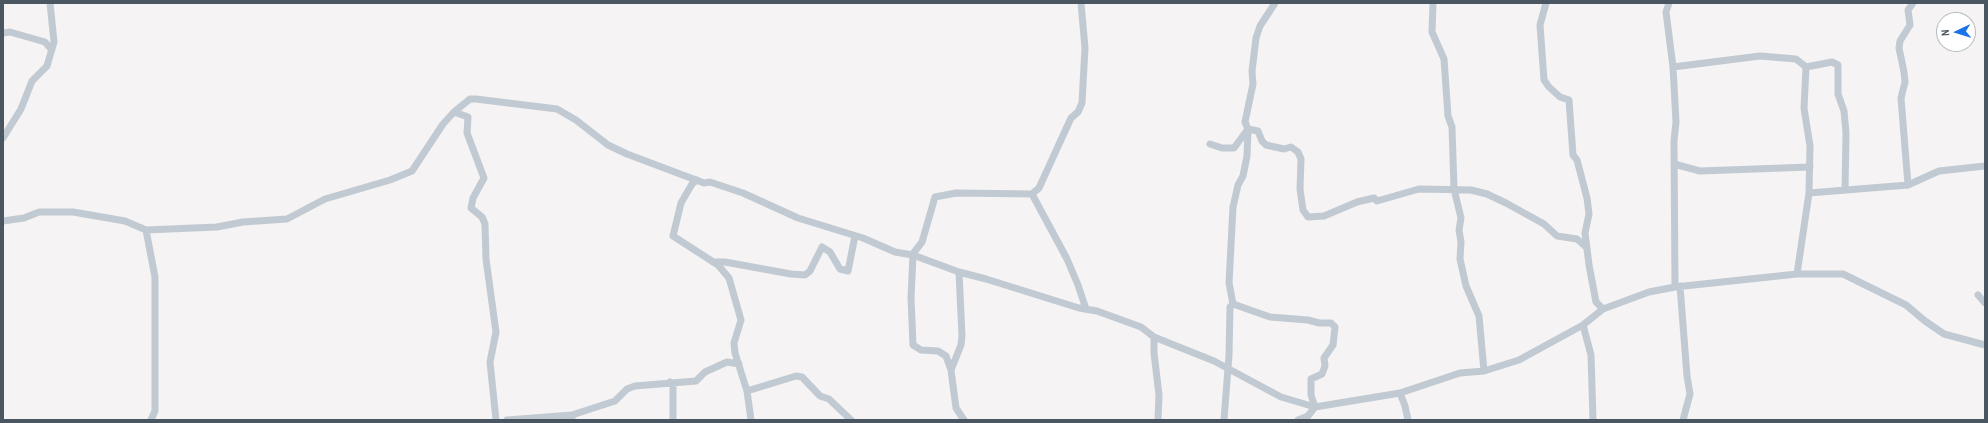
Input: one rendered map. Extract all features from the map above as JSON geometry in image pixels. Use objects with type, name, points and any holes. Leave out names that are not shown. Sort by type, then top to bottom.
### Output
[{"type":"street","points":[[3,138],[21,109],[32,81],[47,66],[50,49],[54,42],[50,3]]},
{"type":"street","points":[[964,420],[956,408],[951,370],[946,356],[938,351],[921,350],[913,345],[911,298],[912,255],[922,242],[935,197],[956,193],[1032,194],[1039,188],[1071,118],[1078,112],[1082,103],[1084,48],[1081,3]]},
{"type":"street","points":[[1224,420],[1228,368],[1230,307],[1233,304],[1229,282],[1233,207],[1238,185],[1243,176],[1247,156],[1248,129],[1245,122],[1253,84],[1252,71],[1256,38],[1260,26],[1276,3]]},
{"type":"street","points":[[1433,3],[1432,32],[1444,59],[1443,68],[1448,116],[1452,128],[1454,189],[1461,218],[1460,259],[1466,286],[1479,316],[1484,371]]},
{"type":"street","points":[[1669,3],[1666,12],[1673,67],[1676,122],[1674,164],[1677,286],[1690,394],[1683,420]]},
{"type":"street","points":[[1908,185],[1901,98],[1905,82],[1899,48],[1900,41],[1910,25],[1908,10],[1913,3]]},
{"type":"street","points":[[1545,4],[1540,25],[1544,80],[1560,97],[1569,100],[1573,155],[1577,160],[1587,198],[1589,214],[1585,233],[1586,247],[1596,302],[1603,309]]},
{"type":"street","points":[[3,33],[10,32],[46,42],[50,49]]},
{"type":"street","points":[[1673,67],[1760,56],[1796,58],[1806,67]]},
{"type":"street","points":[[1806,67],[1832,62],[1838,65],[1838,94],[1844,111],[1846,133],[1845,190]]},
{"type":"street","points":[[1797,274],[1809,193],[1810,146],[1804,108],[1806,67]]},
{"type":"street","points":[[3,221],[24,218],[39,212],[73,212],[125,221],[146,230],[217,226],[243,222],[287,219],[325,199],[390,180],[412,171],[443,124],[454,112],[470,99],[476,99],[557,110],[576,120],[608,145],[627,154],[697,180],[743,193],[798,218],[855,236],[895,252],[912,255],[958,272],[1097,311],[1141,328],[1154,337],[1214,361],[1281,397],[1315,407],[1400,393],[1460,373],[1484,371],[1519,360],[1583,325],[1603,309],[1649,292],[1677,286],[1797,274],[1843,274],[1906,305],[1944,334],[1985,345]]},
{"type":"street","points":[[454,112],[468,117],[467,133],[484,178],[473,198],[471,208],[482,217],[485,224],[486,259],[496,332],[490,362],[496,420]]},
{"type":"street","points":[[1210,144],[1222,148],[1234,148],[1248,129]]},
{"type":"street","points":[[1248,129],[1258,131],[1262,141],[1266,145],[1284,149],[1291,148],[1298,152],[1301,159],[1300,189],[1303,210],[1308,217],[1324,216],[1357,202],[1374,198],[1377,201],[1419,189],[1471,190],[1487,194],[1534,217],[1557,236],[1577,240],[1586,247]]},
{"type":"street","points":[[1674,164],[1700,171],[1810,167]]},
{"type":"street","points":[[1809,193],[1908,185],[1940,171],[1985,166]]},
{"type":"street","points":[[697,180],[692,184],[681,203],[673,236],[713,262],[729,278],[742,320],[734,343],[747,391],[751,420]]},
{"type":"street","points":[[1032,194],[1067,259],[1086,309]]},
{"type":"street","points":[[146,230],[155,276],[155,411],[151,420]]},
{"type":"street","points":[[713,262],[725,262],[805,275],[810,271],[822,247],[830,252],[840,269],[848,271],[855,236]]},
{"type":"street","points":[[951,370],[961,345],[962,336],[958,272]]},
{"type":"street","points":[[1978,295],[1985,303]]},
{"type":"street","points":[[1233,304],[1270,317],[1308,320],[1318,323],[1331,323],[1335,327],[1333,345],[1324,358],[1325,366],[1322,374],[1311,380],[1311,394],[1315,407]]},
{"type":"street","points":[[1583,325],[1591,355],[1593,420]]},
{"type":"street","points":[[1154,337],[1158,395],[1158,420]]},
{"type":"street","points":[[507,420],[572,418],[615,401],[627,388],[670,382],[696,381],[705,372],[727,362],[739,364]]},
{"type":"street","points":[[747,391],[776,381],[802,376],[820,396],[829,399],[851,420]]},
{"type":"street","points":[[670,382],[673,386],[673,420]]},
{"type":"street","points":[[1400,393],[1408,420]]},
{"type":"street","points":[[1298,420],[1308,416],[1315,407]]}]
